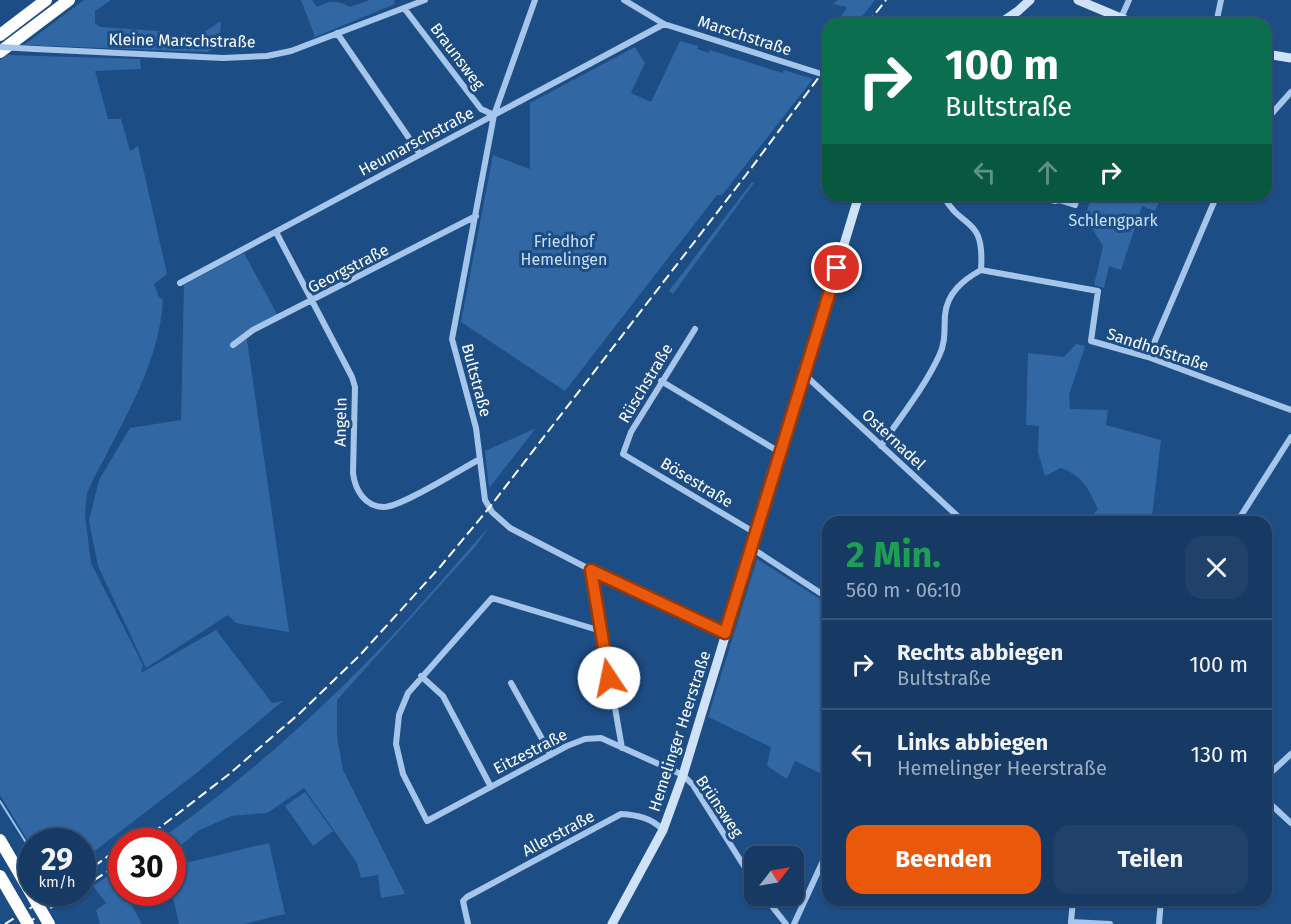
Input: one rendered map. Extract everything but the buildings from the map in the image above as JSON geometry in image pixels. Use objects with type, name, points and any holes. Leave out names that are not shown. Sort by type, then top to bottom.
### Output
[{"type":"highway","points":[[0,35],[46,0]]},
{"type":"highway","points":[[0,50],[69,0]]},
{"type":"highway","points":[[0,840],[49,924]]},
{"type":"highway","points":[[0,876],[28,924]]},
{"type":"main road","points":[[1008,18],[1030,0]]},
{"type":"main road","points":[[1078,0],[1121,18]]},
{"type":"main road","points":[[1272,55],[1291,58]]},
{"type":"main road","name":"Hemelinger Heerstraße","points":[[612,924],[663,830],[683,775],[857,201]]},
{"type":"street","name":"Kleine Marschstraße","points":[[0,50],[34,49],[233,58],[267,56],[291,51],[425,0]]},
{"type":"street","name":"Bultstraße","points":[[535,0],[494,115],[452,339],[476,428],[485,500],[492,512],[510,528],[591,570],[725,633]]},
{"type":"street","name":"Marschstraße","points":[[624,0],[664,24],[822,74]]},
{"type":"street","points":[[1121,18],[1129,0]]},
{"type":"street","points":[[1217,18],[1221,0]]},
{"type":"street","name":"Braunsweg","points":[[404,8],[481,109],[494,115]]},
{"type":"street","name":"Heumarschstraße","points":[[180,283],[664,24]]},
{"type":"street","points":[[337,33],[420,154]]},
{"type":"street","points":[[1272,113],[1291,92]]},
{"type":"street","points":[[881,446],[926,380],[940,354],[946,334],[947,302],[952,292],[981,270],[980,238],[975,228],[947,201]]},
{"type":"street","points":[[1148,357],[1215,201]]},
{"type":"street","name":"Georgstraße","points":[[233,345],[253,330],[476,216]]},
{"type":"street","name":"Angeln","points":[[276,232],[352,377],[355,399],[354,485],[366,501],[378,506],[393,506],[480,459]]},
{"type":"street","name":"Sandhofstraße","points":[[981,270],[1098,291],[1091,341],[1148,357],[1291,410]]},
{"type":"street","name":"Rüschstraße","points":[[622,454],[630,432],[695,329]]},
{"type":"street","name":"Osternadel","points":[[806,376],[957,516]]},
{"type":"street","points":[[661,381],[781,453]]},
{"type":"street","points":[[1241,516],[1291,437]]},
{"type":"street","name":"Bösestraße","points":[[622,454],[757,534]]},
{"type":"street","points":[[753,549],[822,594]]},
{"type":"street","points":[[591,570],[622,748]]},
{"type":"street","points":[[491,787],[443,696],[422,676],[492,598],[601,632]]},
{"type":"street","name":"Eitzestraße","points":[[422,676],[408,693],[399,715],[396,744],[403,774],[427,821],[585,739],[601,738],[683,775]]},
{"type":"street","points":[[512,683],[551,755]]},
{"type":"street","points":[[1272,771],[1291,754]]},
{"type":"street","name":"Brünsweg","points":[[683,775],[693,785],[744,866]]},
{"type":"street","points":[[1272,806],[1291,823]]},
{"type":"street","name":"Allerstraße","points":[[468,924],[463,901],[467,897],[621,814],[637,815],[657,823],[663,830]]},
{"type":"street","points":[[794,924],[822,863]]},
{"type":"street","points":[[772,906],[786,924]]},
{"type":"street","points":[[1072,906],[1071,923],[1110,924]]},
{"type":"street","points":[[1159,924],[1160,906]]},
{"type":"green space","points":[[84,0],[111,0],[95,11],[95,23],[100,27],[159,31],[172,42],[185,33],[191,41],[221,21],[219,40],[212,50],[207,52],[24,45]]},
{"type":"green space","points":[[301,0],[312,0],[317,7],[334,2],[350,7],[370,0],[394,0],[395,4],[315,37]]},
{"type":"green space","points":[[838,0],[875,0],[861,18],[840,18],[847,7],[833,4]]},
{"type":"green space","name":"Friedhof Hemelingen","points":[[680,41],[698,46],[697,49],[709,53],[710,50],[782,73],[784,70],[813,79],[722,195],[717,195],[565,391],[461,322],[493,155],[530,169],[530,103],[635,47],[645,63],[631,93],[651,102]]},
{"type":"green space","points":[[7,55],[140,59],[141,69],[95,71],[108,119],[121,119],[130,151],[138,146],[167,274],[154,284],[159,297],[163,300],[154,351],[134,400],[87,493],[85,515],[91,563],[143,665],[141,673],[216,630],[272,703],[283,701],[194,775],[125,828],[108,828],[108,841],[96,850],[96,828],[20,828],[0,795],[0,60]]},
{"type":"green space","points":[[752,182],[754,183],[673,294],[669,291]]},
{"type":"green space","name":"Schlengpark","points":[[1090,201],[1159,201],[1155,211],[1142,206],[1121,270],[1109,266],[1104,288],[1094,285],[1103,246],[1085,217]]},
{"type":"green space","points":[[244,253],[278,316],[246,333],[289,632],[236,623],[228,615],[146,668],[98,566],[89,521],[99,480],[130,428],[181,420],[184,285]]},
{"type":"green space","points":[[1076,344],[1085,346],[1069,395],[1070,409],[1108,410],[1106,425],[1161,440],[1152,516],[1092,516],[1098,509],[1080,479],[1061,468],[1045,476],[1038,452],[1039,426],[1026,425],[1028,353],[1064,357]]},
{"type":"green space","points":[[536,428],[489,488],[485,451]]},
{"type":"green space","points":[[489,527],[476,546],[337,700],[337,737],[343,770],[405,894],[381,898],[378,875],[361,878],[357,863],[304,788],[267,813],[231,816],[198,831],[186,841],[186,828],[176,828],[250,770],[309,718],[404,623]]},
{"type":"green space","points":[[757,559],[822,600],[822,774],[795,761],[787,779],[767,766],[771,747],[708,717]]},
{"type":"green space","points":[[305,792],[333,831],[313,846],[285,806]]},
{"type":"green space","points":[[269,843],[285,914],[244,924],[179,924],[175,906],[186,906],[186,863]]},
{"type":"green space","points":[[108,876],[108,906],[132,906],[142,924],[100,924],[96,910],[106,903],[96,890],[96,884]]},
{"type":"waterway","points":[[0,801],[18,830]]},
{"type":"railway","points":[[872,18],[886,0]]},
{"type":"railway","points":[[159,828],[228,775],[300,713],[360,655],[440,567],[489,508],[822,73]]},
{"type":"railway","points":[[96,865],[108,856]]},
{"type":"railway","points":[[96,879],[108,871]]},
{"type":"railway","points":[[5,924],[34,906]]},
{"type":"railway","points":[[26,924],[54,906]]},
{"type":"route","points":[[609,678],[591,570],[725,633],[753,549],[837,268]]}]
